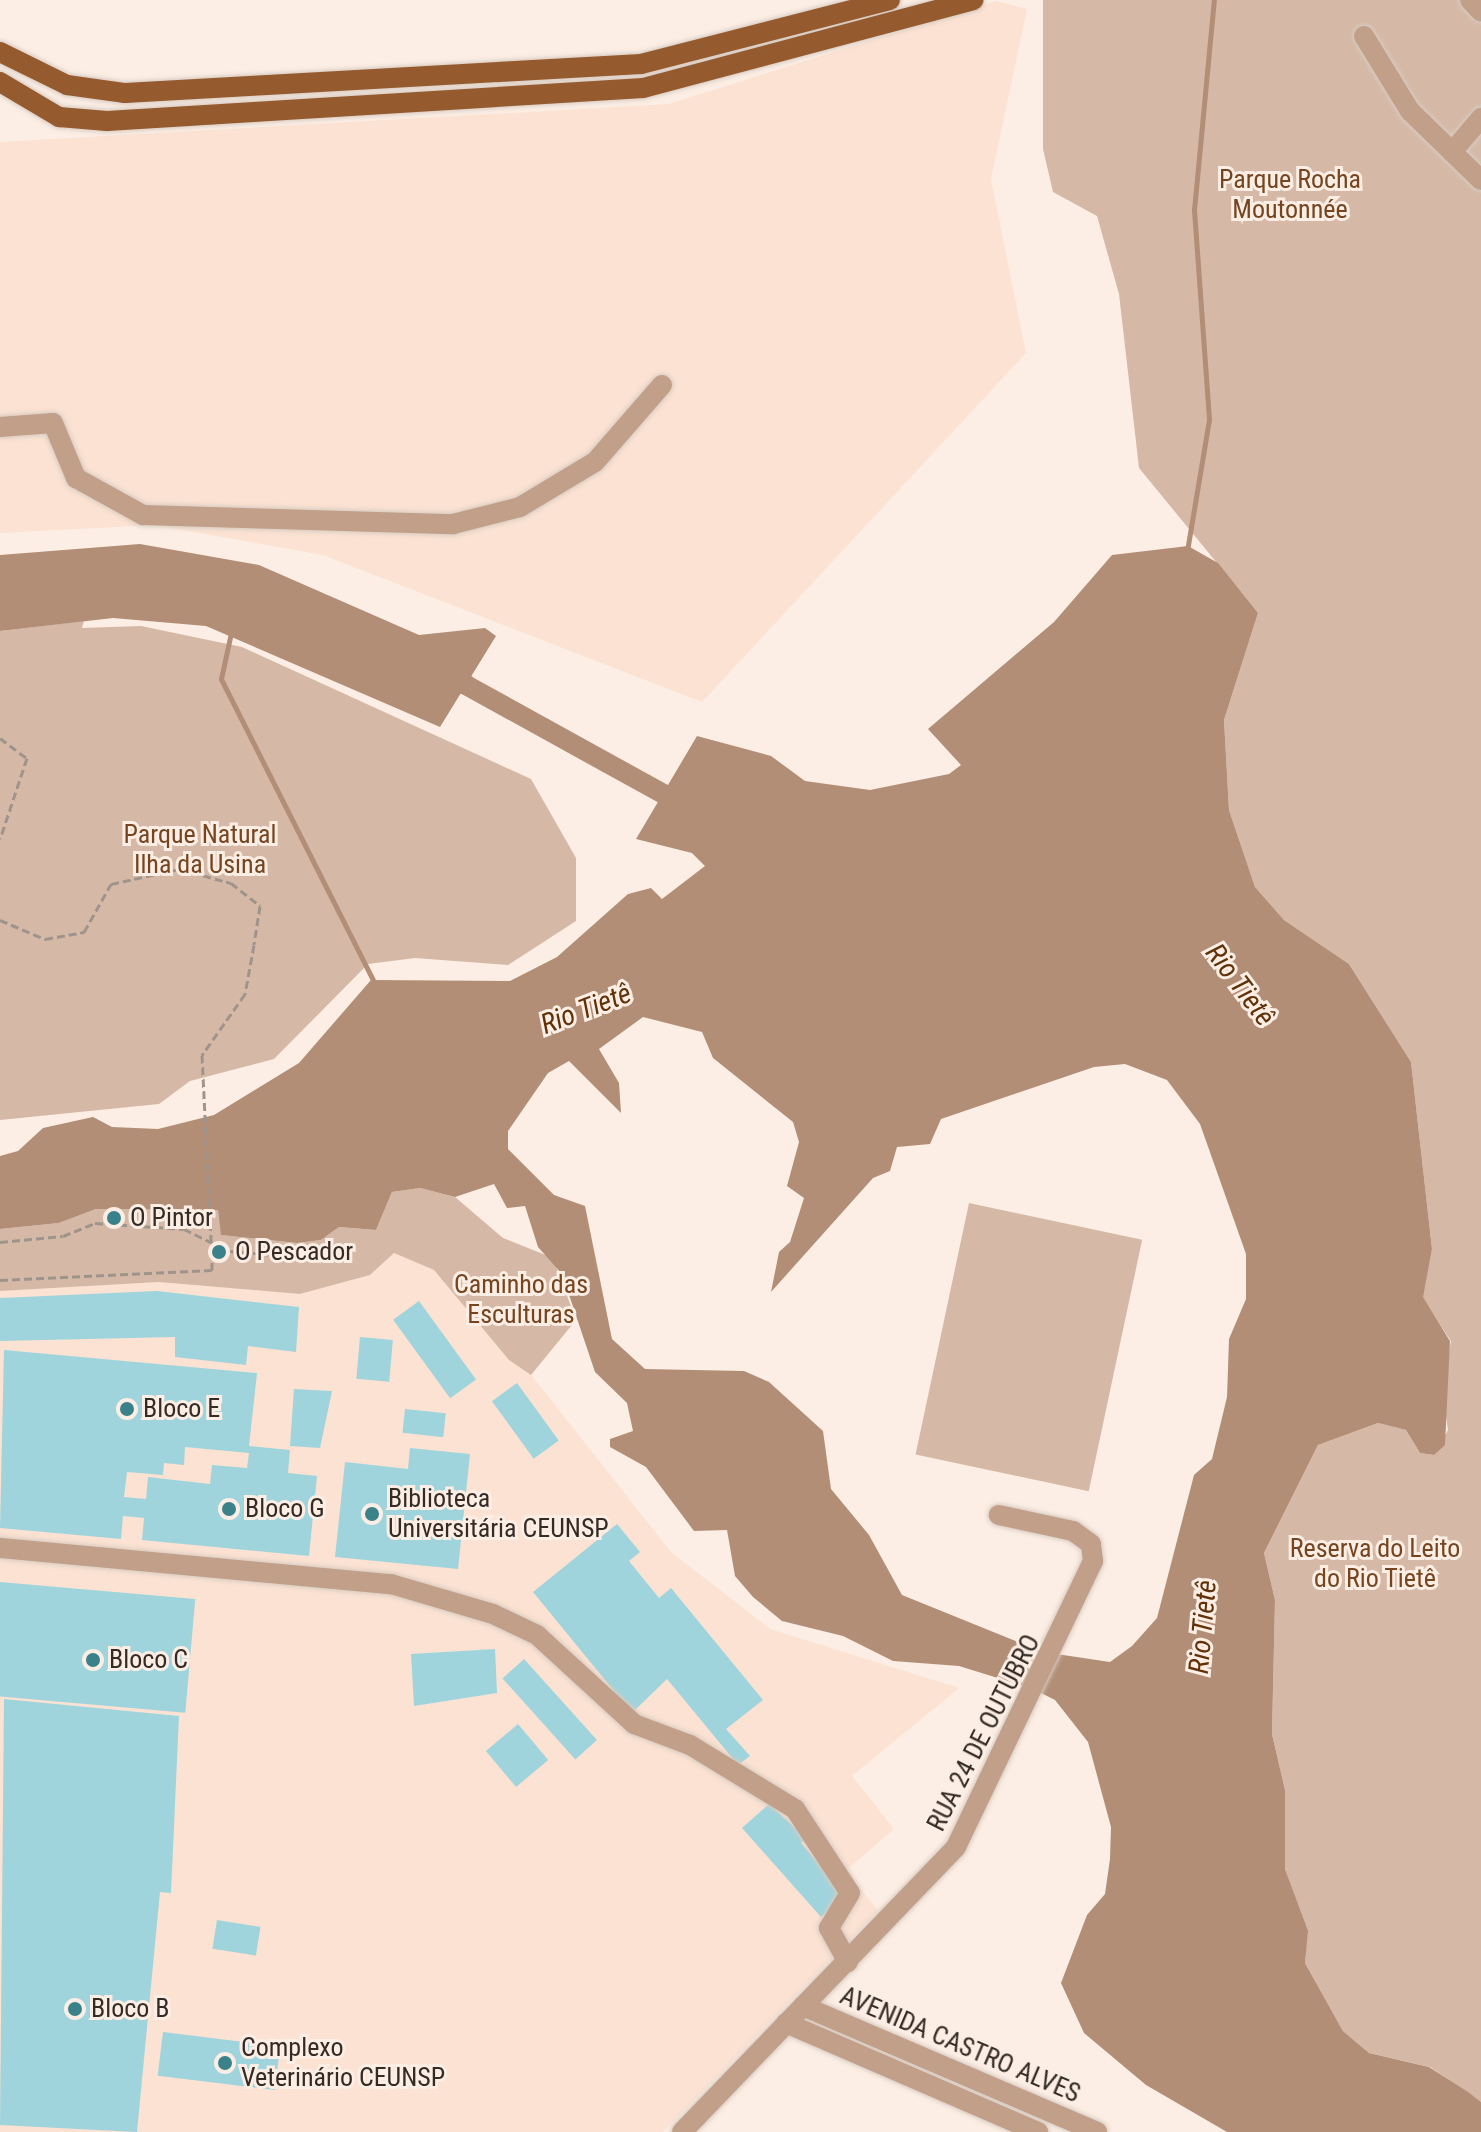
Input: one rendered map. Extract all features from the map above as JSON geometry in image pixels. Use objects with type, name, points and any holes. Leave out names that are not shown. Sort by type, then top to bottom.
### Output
[{"type":"main road","points":[[0,52],[67,85],[125,93],[626,65],[708,52],[890,0]]},
{"type":"main road","points":[[0,82],[59,117],[107,121],[643,88],[973,0]]},
{"type":"street","points":[[1470,0],[1481,12]]},
{"type":"street","points":[[1364,36],[1383,75],[1452,152],[1480,176]]},
{"type":"street","points":[[1452,152],[1481,118]]},
{"type":"street","points":[[0,427],[53,423],[76,478],[143,515],[453,524],[520,507],[595,462],[662,385]]},
{"type":"street","name":"RUA 24 DE OUTUBRO","points":[[682,2132],[956,1847],[1088,1581],[1091,1544],[1073,1531],[999,1515]]},
{"type":"street","points":[[0,1548],[391,1584],[493,1614],[537,1635],[634,1724],[690,1745],[795,1809],[850,1893],[829,1928],[848,1962]]},
{"type":"street","name":"AVENIDA CASTRO ALVES","points":[[803,2006],[1097,2132]]},
{"type":"street","name":"AVENIDA CASTRO ALVES","points":[[786,2023],[1011,2126],[1038,2132]]},
{"type":"street","points":[[1011,2126],[1021,2100]]},
{"type":"path","points":[[0,738],[27,758],[0,839]]},
{"type":"path","points":[[0,920],[45,939],[84,932],[111,884],[180,869],[231,883],[260,906],[245,994],[202,1055],[212,1270],[0,1280]]},
{"type":"path","points":[[0,1242],[63,1236],[95,1223],[184,1229],[229,1251],[276,1255]]},
{"type":"shaded area","points":[[996,1],[1027,9],[991,179],[1026,353],[702,702],[323,555],[155,525],[0,533],[0,142],[669,104]]},
{"type":"shaded area","points":[[394,1253],[434,1270],[509,1359],[524,1366],[671,1552],[770,1629],[959,1688],[852,1776],[894,1829],[845,1871],[878,1910],[663,2132],[0,2132],[0,1291],[159,1282],[300,1294],[370,1275]]},
{"type":"green space","name":"Parque Rocha Moutonnée","points":[[1043,0],[1481,0],[1481,2102],[1430,2067],[1369,2053],[1343,2031],[1305,1963],[1307,1931],[1285,1869],[1285,1790],[1272,1734],[1275,1600],[1264,1553],[1318,1445],[1378,1423],[1406,1430],[1420,1453],[1434,1455],[1448,1430],[1442,1389],[1451,1341],[1422,1297],[1432,1249],[1411,1062],[1349,964],[1284,920],[1255,887],[1229,810],[1224,720],[1258,613],[1139,468],[1119,294],[1097,216],[1053,192],[1043,149]]},
{"type":"green space","name":"Parque Natural Ilha da Usina","points":[[84,621],[82,628],[141,626],[242,647],[531,779],[576,858],[576,921],[508,965],[415,958],[368,964],[274,1059],[190,1081],[159,1104],[0,1120],[0,631]]},
{"type":"green space","name":"Caminho das Esculturas","points":[[420,1188],[455,1197],[503,1238],[553,1258],[576,1320],[531,1375],[509,1360],[434,1270],[394,1253],[370,1275],[300,1294],[159,1282],[0,1291],[0,1229],[59,1223],[96,1209],[218,1210],[222,1235],[297,1243],[321,1240],[339,1227],[376,1230],[392,1192]]},
{"type":"green space","points":[[969,1203],[1142,1240],[1089,1491],[916,1454]]},
{"type":"water","points":[[140,544],[259,565],[419,635],[485,628],[496,636],[440,727],[206,626],[113,618],[0,631],[0,555]]},
{"type":"water","name":"Rio Tietê","points":[[1188,546],[1218,563],[1258,613],[1224,720],[1229,810],[1255,887],[1284,920],[1349,964],[1411,1062],[1432,1249],[1423,1297],[1450,1341],[1445,1445],[1434,1455],[1420,1453],[1406,1430],[1378,1423],[1318,1445],[1264,1553],[1275,1600],[1272,1734],[1285,1790],[1285,1869],[1308,1931],[1305,1963],[1343,2031],[1369,2053],[1429,2067],[1468,2092],[1481,2102],[1481,2132],[1227,2132],[1146,2085],[1084,2033],[1061,1983],[1087,1915],[1105,1894],[1111,1827],[1088,1742],[1055,1700],[1033,1689],[959,1666],[893,1661],[843,1636],[782,1621],[753,1597],[735,1576],[727,1530],[694,1531],[646,1467],[610,1447],[610,1439],[633,1431],[627,1403],[595,1372],[562,1274],[538,1247],[525,1206],[507,1208],[494,1184],[455,1197],[420,1188],[392,1192],[376,1230],[339,1227],[321,1240],[297,1243],[221,1235],[218,1210],[96,1209],[59,1223],[0,1229],[0,1156],[18,1151],[43,1128],[93,1117],[112,1127],[158,1129],[214,1115],[299,1063],[371,980],[510,981],[557,957],[628,894],[651,888],[662,899],[705,866],[692,853],[636,839],[697,736],[771,756],[805,781],[870,790],[949,774],[961,765],[928,729],[1054,622],[1112,555]],"holes":[[[643,1017],[702,1032],[713,1058],[793,1122],[799,1142],[787,1186],[804,1198],[790,1242],[779,1252],[771,1292],[873,1178],[890,1171],[897,1147],[930,1144],[941,1119],[1094,1067],[1125,1064],[1167,1080],[1200,1124],[1246,1254],[1246,1299],[1229,1339],[1227,1397],[1212,1459],[1194,1475],[1157,1618],[1132,1646],[1110,1662],[1043,1652],[902,1595],[869,1535],[831,1489],[823,1431],[769,1382],[744,1371],[645,1369],[612,1339],[585,1206],[554,1195],[508,1149],[508,1131],[548,1073],[569,1061],[621,1113],[619,1083],[599,1049]]]},
{"type":"building","points":[[157,1291],[299,1307],[296,1352],[248,1346],[246,1365],[175,1357],[175,1337],[0,1341],[0,1298]]},
{"type":"building","points":[[419,1301],[476,1379],[450,1398],[393,1320]]},
{"type":"building","points":[[360,1337],[393,1340],[389,1382],[356,1379]]},
{"type":"building","name":"Bloco E","points":[[4,1350],[257,1373],[249,1446],[290,1450],[288,1473],[317,1476],[309,1556],[142,1540],[144,1518],[123,1516],[121,1539],[0,1528]],"holes":[[[185,1447],[249,1453],[247,1468],[212,1465],[210,1484],[148,1477],[146,1499],[124,1497],[127,1472],[163,1475],[164,1463],[184,1465]]]},
{"type":"building","points":[[517,1383],[559,1440],[534,1459],[492,1401]]},
{"type":"building","points":[[294,1389],[332,1391],[320,1448],[290,1446]]},
{"type":"building","points":[[405,1409],[446,1413],[443,1437],[402,1433]]},
{"type":"building","points":[[410,1448],[470,1454],[458,1569],[335,1557],[345,1462],[408,1469]]},
{"type":"building","points":[[617,1524],[640,1552],[629,1561],[659,1598],[671,1588],[763,1700],[726,1729],[750,1756],[738,1765],[667,1679],[632,1713],[533,1592]]},
{"type":"building","name":"Bloco C","points":[[0,1582],[195,1599],[185,1713],[0,1696]]},
{"type":"building","points":[[495,1649],[497,1693],[414,1706],[411,1654]]},
{"type":"building","points":[[524,1659],[597,1740],[575,1759],[502,1678]]},
{"type":"building","name":"Bloco B","points":[[4,1699],[179,1716],[171,1893],[160,1892],[137,2132],[0,2125]]},
{"type":"building","points":[[518,1724],[548,1760],[516,1787],[486,1751]]},
{"type":"building","points":[[769,1804],[806,1838],[801,1843],[846,1895],[821,1917],[742,1828]]},
{"type":"building","points":[[217,1920],[260,1927],[256,1956],[212,1949]]},
{"type":"building","points":[[163,2032],[280,2046],[275,2090],[158,2076]]},
{"type":"waterway","points":[[1187,551],[1209,419],[1194,210],[1214,0]]},
{"type":"waterway","points":[[232,628],[221,679],[375,984]]},
{"type":"waterway","points":[[441,679],[466,685],[685,806]]},
{"type":"place","name":"O Pintor","points":[[114,1218]]},
{"type":"place","name":"O Pescador","points":[[219,1252]]},
{"type":"place","name":"Bloco E","points":[[127,1409]]},
{"type":"place","name":"Bloco G","points":[[229,1509]]},
{"type":"place","name":"Biblioteca Universitária CEUNSP","points":[[372,1514]]},
{"type":"place","name":"Bloco C","points":[[93,1660]]},
{"type":"place","name":"Bloco B","points":[[75,2009]]},
{"type":"place","name":"Complexo Veterinário CEUNSP","points":[[225,2063]]},
{"type":"park label","name":"Reserva do Leito do Rio Tietê","points":[[1375,1564]]}]
